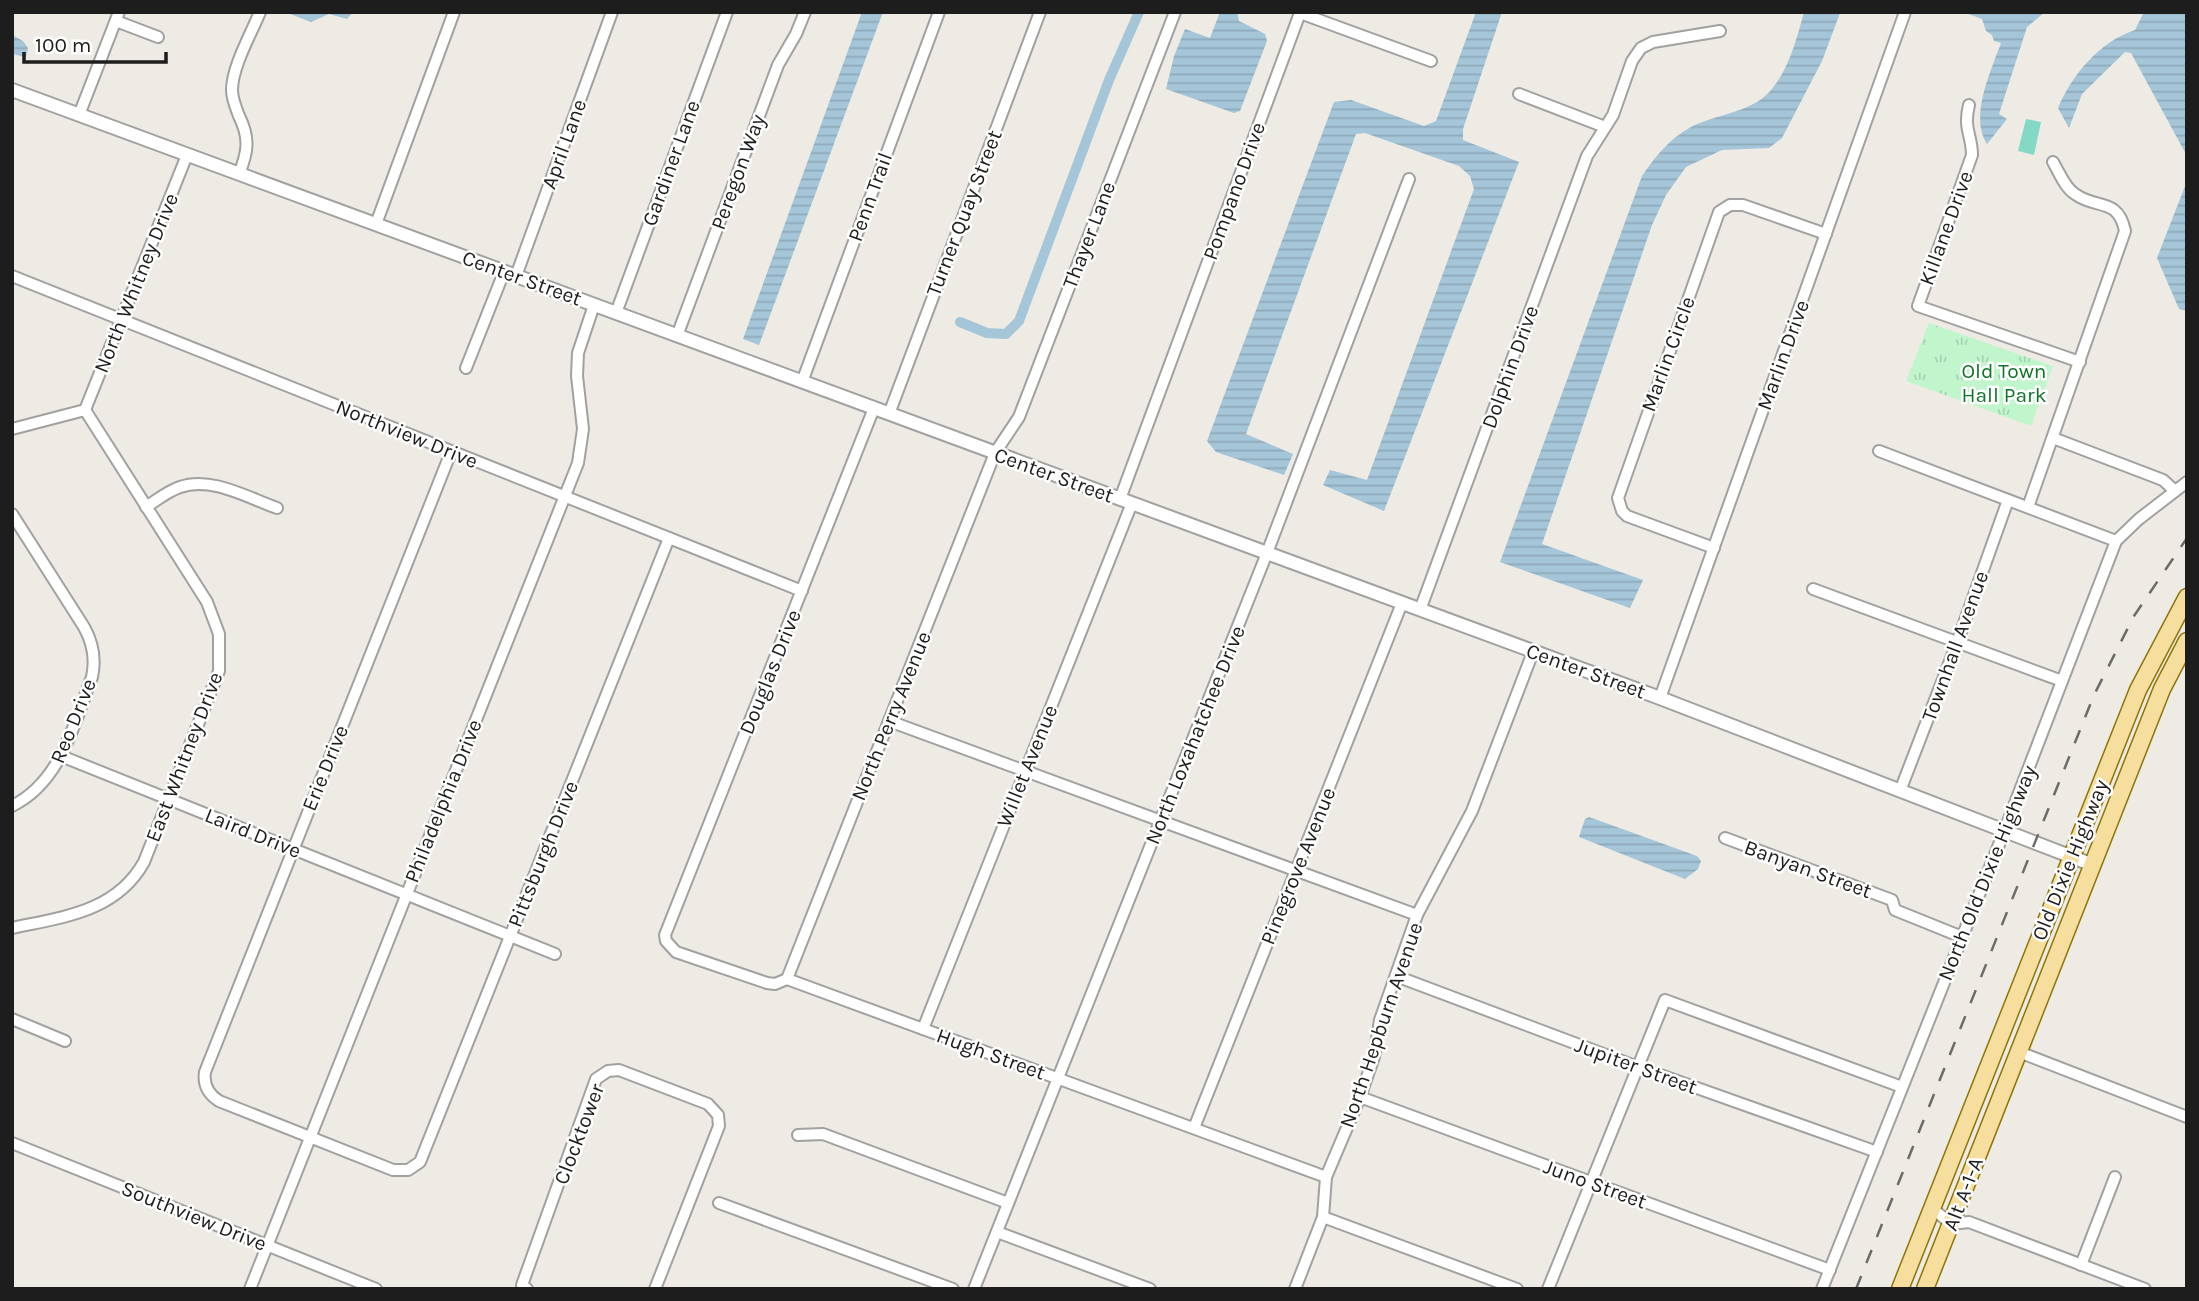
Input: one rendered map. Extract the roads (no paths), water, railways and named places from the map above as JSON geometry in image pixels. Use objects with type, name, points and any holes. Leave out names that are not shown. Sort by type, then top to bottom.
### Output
[{"type":"main road","name":"Old Dixie Highway","points":[[1965,1128],[2138,690],[2187,597]]},
{"type":"main road","name":"Old Dixie Highway","points":[[1999,1100],[2162,689],[2187,641]]},
{"type":"main road","name":"Alt A-1-A","points":[[1925,1289],[1999,1100]]},
{"type":"main road","name":"Alt A-1-A","points":[[1900,1289],[1965,1128]]},
{"type":"street","points":[[239,174],[248,140],[233,102],[232,87],[260,12]]},
{"type":"street","points":[[376,224],[454,12]]},
{"type":"street","name":"April Lane","points":[[466,368],[510,274],[612,12]]},
{"type":"street","name":"Gardiner Lane","points":[[616,313],[727,12]]},
{"type":"street","name":"Peregon Way","points":[[677,336],[778,65],[805,12]]},
{"type":"street","name":"Penn Trail","points":[[802,382],[939,12]]},
{"type":"street","name":"Turner Quay Street","points":[[889,414],[1040,12]]},
{"type":"street","name":"Thayer Lane","points":[[995,453],[1019,417],[1175,12]]},
{"type":"street","name":"Marlin Drive","points":[[1660,698],[1905,12]]},
{"type":"street","name":"Pompano Drive","points":[[1126,501],[1300,13],[1431,61]]},
{"type":"street","points":[[79,115],[118,17],[158,37]]},
{"type":"street","name":"Dolphin Drive","points":[[1420,610],[1587,156],[1613,115],[1632,61],[1641,48],[1653,42],[1720,31]]},
{"type":"street","name":"Center Street","points":[[12,90],[1660,698],[2093,865]]},
{"type":"street","points":[[1519,94],[1605,127]]},
{"type":"street","name":"Killane Drive","points":[[1969,105],[1965,120],[1968,138],[1972,144],[1972,155],[1918,306],[2080,362]]},
{"type":"street","name":"North Whitney Drive","points":[[85,410],[187,155]]},
{"type":"street","points":[[2028,507],[2125,231],[2122,217],[2114,208],[2082,199],[2071,192],[2053,162]]},
{"type":"street","name":"North Loxahatchee Drive","points":[[974,1289],[1267,553],[1409,179]]},
{"type":"street","name":"Marlin Circle","points":[[1714,548],[1627,516],[1619,505],[1618,498],[1714,225],[1719,212],[1737,204],[1826,234]]},
{"type":"street","name":"Northview Drive","points":[[12,276],[802,591]]},
{"type":"street","name":"Philadelphia Drive","points":[[250,1289],[564,497],[580,451],[583,416],[577,361],[594,305]]},
{"type":"street","name":"Douglas Drive","points":[[665,935],[874,408]]},
{"type":"street","points":[[12,429],[85,410]]},
{"type":"street","name":"East Whitney Drive","points":[[12,928],[90,910],[122,891],[144,862],[215,685],[220,649],[215,620],[207,603],[85,410]]},
{"type":"street","points":[[2053,438],[2163,480],[2175,491]]},
{"type":"street","points":[[1879,451],[2116,541]]},
{"type":"street","name":"Erie Drive","points":[[310,1137],[219,1101],[205,1086],[205,1072],[451,452]]},
{"type":"street","name":"North Perry Avenue","points":[[787,979],[995,453]]},
{"type":"street","name":"North Old Dixie Highway","points":[[1822,1289],[2004,832],[2116,541],[2187,482]]},
{"type":"street","points":[[146,507],[180,487],[201,484],[216,486],[277,508]]},
{"type":"street","name":"Townhall Avenue","points":[[1900,791],[2008,500]]},
{"type":"street","name":"Willet Avenue","points":[[923,1029],[1026,770],[1126,501]]},
{"type":"street","name":"Reo Drive","points":[[12,514],[17,530],[85,627],[93,648],[92,677],[61,756],[41,786],[12,806]]},
{"type":"street","name":"Pittsburgh Drive","points":[[310,1137],[394,1170],[408,1170],[423,1156],[669,538]]},
{"type":"street","points":[[1813,589],[2062,681]]},
{"type":"street","name":"Pinegrove Avenue","points":[[1194,1128],[1402,603]]},
{"type":"street","name":"North Hepburn Avenue","points":[[1295,1289],[1323,1217],[1326,1177],[1374,1057],[1380,1020],[1417,915],[1472,811],[1533,652]]},
{"type":"street","points":[[889,721],[1417,915]]},
{"type":"street","name":"Laird Drive","points":[[61,756],[555,954]]},
{"type":"street","name":"Banyan Street","points":[[1725,838],[1892,900],[1895,909],[1962,937]]},
{"type":"street","name":"Hugh Street","points":[[665,935],[666,941],[676,951],[767,984],[787,979],[1326,1177]]},
{"type":"street","name":"Jupiter Street","points":[[1396,976],[1638,1067],[1877,1152]]},
{"type":"street","points":[[1548,1289],[1665,1000],[1902,1087]]},
{"type":"street","points":[[12,1019],[65,1041]]},
{"type":"street","points":[[2019,1052],[2187,1117]]},
{"type":"street","name":"Clocktower","points":[[527,1289],[522,1285],[596,1079],[608,1071],[619,1070],[708,1104],[718,1115],[719,1126],[655,1289]]},
{"type":"street","name":"Juno Street","points":[[1360,1097],[1830,1270]]},
{"type":"street","points":[[799,1135],[822,1134],[1008,1203]]},
{"type":"street","name":"Southview Drive","points":[[12,1143],[376,1289]]},
{"type":"street","points":[[2081,1265],[2115,1177]]},
{"type":"street","points":[[719,1203],[953,1289]]},
{"type":"street","points":[[1932,1208],[1951,1224],[1969,1222],[2144,1289]]},
{"type":"street","points":[[1323,1217],[1517,1289]]},
{"type":"street","points":[[997,1232],[1150,1289]]},
{"type":"water","points":[[285,12],[353,12],[347,19],[329,14],[311,22]]},
{"type":"water","points":[[862,12],[883,12],[759,345],[743,339]]},
{"type":"water","points":[[1220,12],[1237,12],[1239,21],[1265,34],[1267,41],[1240,111],[1234,113],[1166,89],[1174,56],[1185,29],[1210,38]]},
{"type":"water","points":[[1476,12],[1502,12],[1463,129],[1463,140],[1519,162],[1384,511],[1323,485],[1330,470],[1367,480],[1474,189],[1470,176],[1459,166],[1365,133],[1356,134],[1246,434],[1293,454],[1284,475],[1216,452],[1207,441],[1334,102],[1351,100],[1424,126],[1436,121]]},
{"type":"water","points":[[1804,12],[1840,13],[1822,61],[1782,138],[1769,148],[1722,150],[1686,167],[1666,195],[1652,225],[1542,544],[1643,580],[1630,608],[1500,562],[1642,176],[1663,149],[1683,132],[1699,123],[1749,106],[1767,94],[1788,62]]},
{"type":"water","points":[[1963,12],[2045,12],[2027,27],[1999,114],[2007,119],[1987,144],[1980,121],[1981,108],[1987,80],[2001,43],[1994,41],[1992,35],[1986,31],[1982,19]]},
{"type":"water","points":[[2144,12],[2187,12],[2187,156],[2131,53],[2125,52],[2082,94],[2069,128],[2058,108],[2088,61],[2122,35],[2135,30]]},
{"type":"water","points":[[12,35],[23,41],[28,48],[26,57],[12,54]]},
{"type":"water","points":[[2187,181],[2187,311],[2179,309],[2157,258]]},
{"type":"water","points":[[1589,817],[1697,856],[1701,861],[1698,869],[1685,879],[1579,837],[1585,819]]},
{"type":"waterway","points":[[960,322],[987,333],[1006,334],[1019,321],[1109,80],[1139,12]]},
{"type":"railway","points":[[1856,1289],[2094,695],[2134,616],[2187,538]]},
{"type":"park label","name":"Old Town Hall Park","points":[[2004,383]]}]
